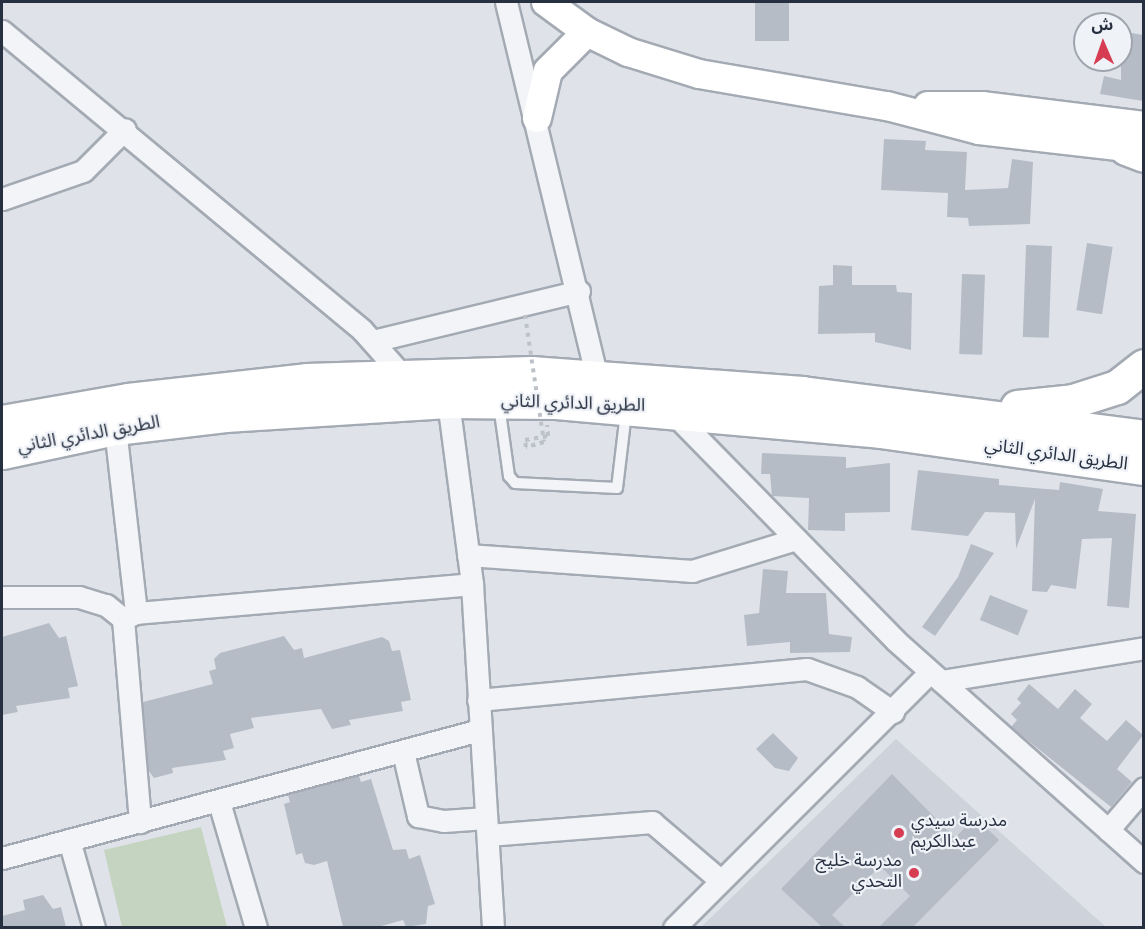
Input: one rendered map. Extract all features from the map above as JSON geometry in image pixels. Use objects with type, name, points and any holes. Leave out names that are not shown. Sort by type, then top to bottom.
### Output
[{"type":"highway","points":[[937,409],[1073,401],[1117,387],[1143,366]]},
{"type":"highway","name":"الطريق الدائري الثاني","points":[[2,422],[140,399],[402,375],[596,375],[937,409],[1143,436]]},
{"type":"highway","name":"الطريق الدائري الثاني","points":[[2,452],[115,428],[448,401],[669,410],[880,431],[1143,468]]},
{"type":"highway","points":[[1081,460],[1143,479]]},
{"type":"main road","points":[[546,2],[587,33],[628,52],[699,74],[887,106],[979,130],[1139,145]]},
{"type":"main road","points":[[537,118],[548,71],[587,33]]},
{"type":"street","points":[[506,2],[579,291],[596,375]]},
{"type":"street","points":[[2,31],[125,129],[373,341],[402,375]]},
{"type":"street","points":[[2,199],[83,171],[125,129]]},
{"type":"street","points":[[373,341],[579,291]]},
{"type":"street","points":[[448,401],[472,584],[493,927]]},
{"type":"street","points":[[669,410],[936,677],[1143,862]]},
{"type":"street","points":[[115,428],[130,616],[140,822]]},
{"type":"street","points":[[468,555],[692,571],[796,539]]},
{"type":"street","points":[[2,597],[79,597],[106,605],[130,616],[472,584]]},
{"type":"street","points":[[674,927],[893,712],[936,677],[1143,648]]},
{"type":"street","points":[[478,700],[807,669],[857,687],[893,712]]},
{"type":"street","points":[[2,858],[403,753],[480,730]]},
{"type":"street","points":[[403,753],[418,816],[487,826],[652,822],[720,880]]},
{"type":"street","points":[[1107,830],[1143,788]]},
{"type":"street","points":[[219,802],[256,927]]},
{"type":"street","points":[[69,840],[94,927]]},
{"type":"lane","points":[[499,402],[511,481],[594,487],[621,483],[627,407]]},
{"type":"path","points":[[525,315],[544,442],[526,447],[525,440],[548,436]]},
{"type":"shaded area","name":"مدرسة سيدي عبدالكريم","points":[[896,739],[1106,927],[700,928]]},
{"type":"green space","points":[[201,827],[227,927],[122,927],[104,850]]},
{"type":"building","points":[[755,2],[789,2],[789,41],[755,41]]},
{"type":"building","points":[[1133,33],[1143,35],[1143,101],[1100,94],[1104,76],[1121,80],[1121,72],[1133,72]]},
{"type":"building","points":[[884,139],[926,141],[925,150],[967,152],[965,190],[1008,188],[1012,159],[1033,162],[1030,224],[969,226],[968,218],[947,217],[948,193],[881,190]]},
{"type":"building","points":[[1087,243],[1113,247],[1102,314],[1076,310]]},
{"type":"building","points":[[1026,245],[1052,246],[1049,338],[1023,337]]},
{"type":"building","points":[[833,265],[852,266],[852,285],[896,285],[897,292],[912,293],[911,350],[875,342],[875,333],[818,334],[819,286],[833,285]]},
{"type":"building","points":[[962,274],[985,275],[982,355],[959,354]]},
{"type":"building","points":[[762,453],[846,457],[846,468],[890,463],[890,512],[845,513],[845,531],[808,530],[809,498],[772,496],[770,474],[761,474]]},
{"type":"building","points":[[918,470],[999,479],[999,485],[1059,490],[1060,482],[1103,489],[1098,511],[1136,514],[1129,608],[1107,606],[1112,538],[1082,539],[1076,589],[1051,585],[1047,592],[1032,591],[1035,499],[1016,549],[1015,513],[985,512],[968,536],[911,530]]},
{"type":"building","points":[[971,544],[994,553],[935,636],[922,627],[958,577]]},
{"type":"building","points":[[763,569],[788,571],[786,593],[826,593],[829,634],[852,637],[850,652],[790,653],[790,642],[747,646],[744,615],[759,613]]},
{"type":"building","points":[[990,595],[1028,610],[1018,635],[980,620]]},
{"type":"building","points":[[49,623],[59,638],[66,636],[78,686],[68,688],[70,698],[16,706],[18,712],[2,715],[2,637]]},
{"type":"building","points":[[284,636],[294,650],[302,648],[304,658],[382,637],[389,641],[392,651],[400,650],[411,700],[401,702],[403,711],[349,720],[351,725],[332,729],[321,709],[251,718],[254,728],[230,734],[234,748],[223,751],[226,760],[172,768],[173,773],[154,778],[148,770],[143,702],[213,684],[209,671],[216,669],[214,659],[220,653]]},
{"type":"building","points":[[1029,684],[1058,709],[1075,689],[1092,704],[1080,718],[1107,741],[1126,720],[1143,735],[1117,769],[1132,782],[1111,807],[1011,727],[1017,720],[1011,714],[1021,703],[1017,699]]},
{"type":"building","points":[[773,733],[798,758],[789,771],[775,768],[756,749]]},
{"type":"building","points":[[892,774],[955,838],[975,817],[999,840],[913,927],[879,927],[910,896],[880,866],[832,915],[845,927],[822,927],[781,889]]},
{"type":"building","points":[[359,776],[361,782],[371,779],[393,850],[406,849],[409,859],[420,855],[435,904],[428,906],[426,924],[406,927],[403,920],[378,927],[343,927],[327,861],[314,865],[305,863],[302,853],[296,855],[284,804],[290,802],[288,795]]},
{"type":"building","points":[[43,895],[53,909],[61,907],[66,927],[2,927],[2,916],[25,910],[23,900]]},
{"type":"place","name":"مدرسة سيدي عبدالكريم","points":[[899,833]]},
{"type":"place","name":"مدرسة خليج التحدي","points":[[914,873]]}]
